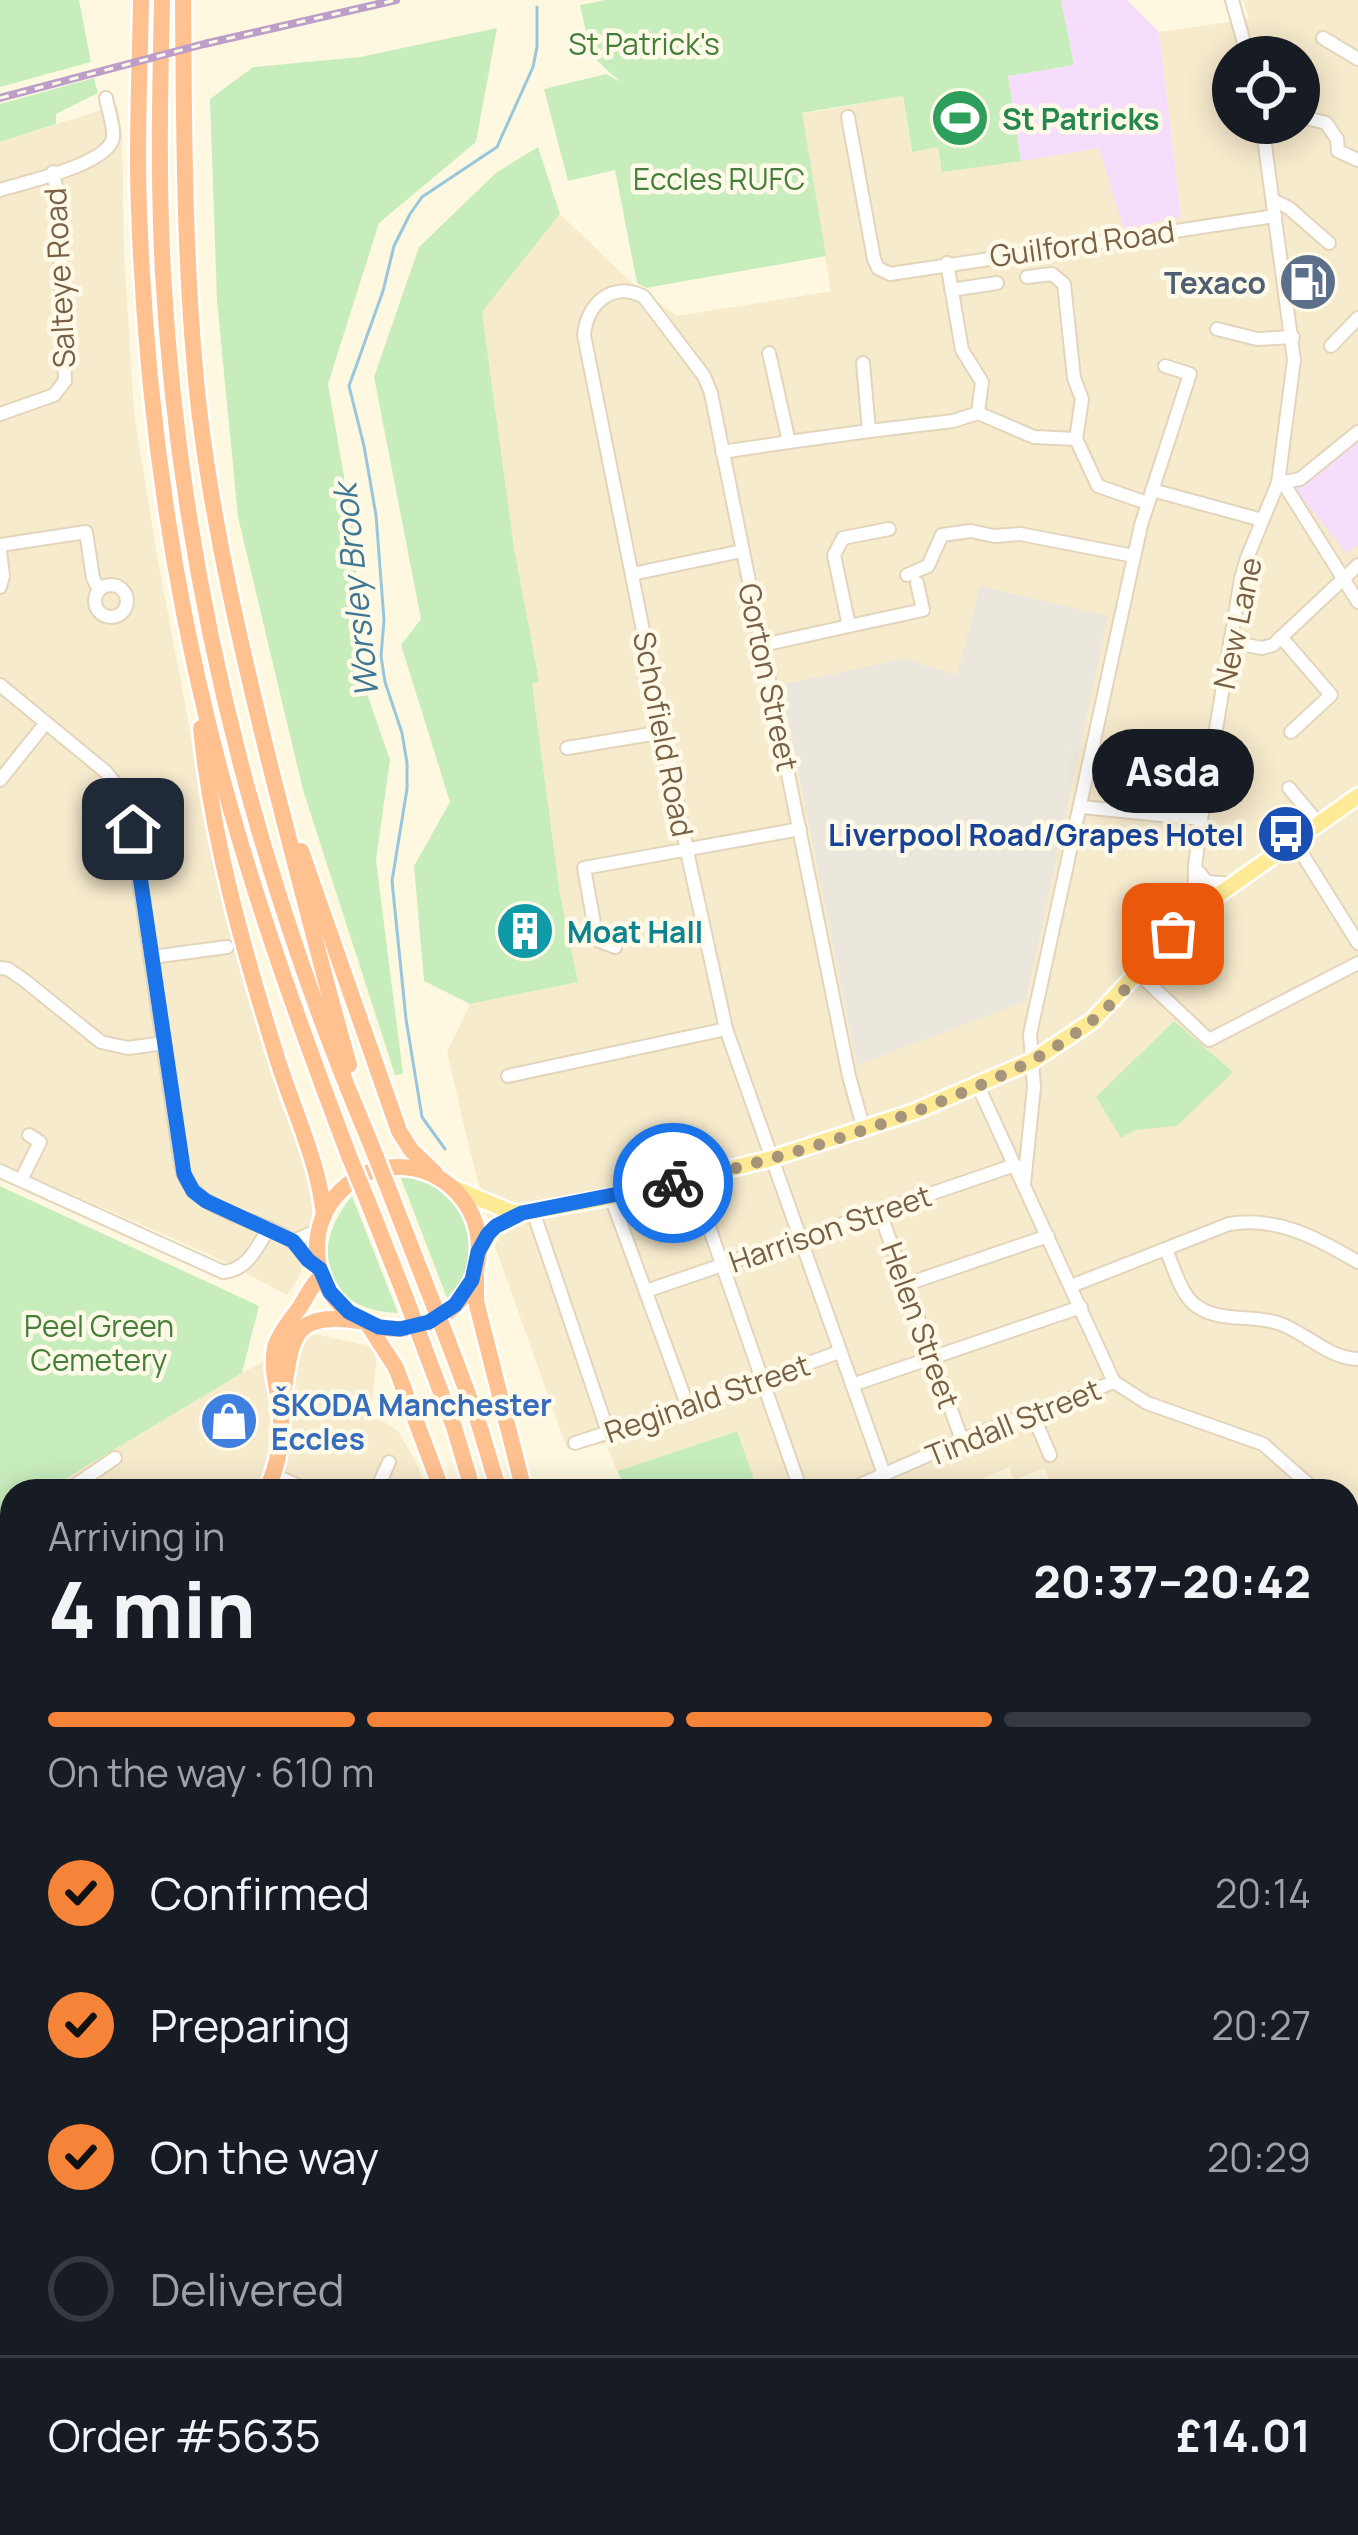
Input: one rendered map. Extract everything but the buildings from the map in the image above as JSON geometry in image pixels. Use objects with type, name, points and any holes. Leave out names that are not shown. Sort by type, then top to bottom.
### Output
[{"type":"highway","points":[[142,0],[139,204],[145,317],[167,517],[207,721],[288,995],[405,1296],[469,1479]]},
{"type":"highway","points":[[162,0],[163,273],[175,412],[204,604],[229,716],[274,879],[324,1028],[428,1288],[495,1479]]},
{"type":"highway","points":[[187,0],[186,154],[194,353],[204,449],[222,560],[273,778],[372,1147]]},
{"type":"highway","points":[[197,674],[204,763],[239,921],[322,1192],[321,1272],[335,1299],[366,1322],[388,1353],[438,1479]]},
{"type":"highway","points":[[273,778],[406,1143],[466,1204],[473,1218],[476,1301],[521,1479]]},
{"type":"highway","points":[[321,1223],[340,1191],[375,1171],[415,1169],[447,1184]]},
{"type":"highway","points":[[280,1408],[288,1356],[300,1331],[328,1318],[400,1329],[429,1322],[455,1305],[468,1289],[477,1261]]},
{"type":"highway","points":[[271,1479],[281,1436],[274,1378],[277,1342],[321,1272]]},
{"type":"main road","points":[[447,1184],[511,1212],[611,1197],[770,1159],[864,1130],[978,1086],[1032,1061],[1092,1021],[1194,912],[1358,796]]},
{"type":"main road","points":[[477,1261],[493,1228],[527,1212]]},
{"type":"street","points":[[1232,0],[1242,36]]},
{"type":"street","points":[[1324,38],[1358,59]]},
{"type":"street","points":[[0,190],[91,161],[109,150],[114,135],[106,98]]},
{"type":"street","name":"Guilford Road","points":[[848,117],[874,259],[878,268],[890,274],[1275,216]]},
{"type":"street","points":[[1320,121],[1337,139],[1338,151],[1358,160]]},
{"type":"street","name":"New Lane","points":[[1194,912],[1195,868],[1230,642],[1246,558],[1281,483],[1294,360],[1265,144]]},
{"type":"street","name":"Salteye Road","points":[[0,414],[54,395],[65,381],[53,172]]},
{"type":"street","points":[[1273,200],[1329,243]]},
{"type":"street","points":[[947,263],[962,350],[982,382],[978,413]]},
{"type":"street","points":[[1027,278],[1052,274],[1064,284],[1074,378],[1082,398],[1076,439],[1098,485],[1262,520]]},
{"type":"street","points":[[951,290],[997,283]]},
{"type":"street","name":"Gorton Street","points":[[594,306],[620,292],[644,297],[704,376],[711,393],[848,1076],[864,1130]]},
{"type":"street","name":"Schofield Road","points":[[594,306],[586,317],[584,335],[726,1029],[884,1474]]},
{"type":"street","points":[[1330,346],[1358,318]]},
{"type":"street","points":[[1217,329],[1257,339],[1293,337]]},
{"type":"street","points":[[769,353],[789,442]]},
{"type":"street","points":[[862,432],[863,363]]},
{"type":"street","points":[[1024,1184],[1034,1087],[1030,1034],[1141,525],[1190,374],[1165,366]]},
{"type":"street","points":[[722,452],[952,421],[978,413],[1028,435],[1076,439]]},
{"type":"street","points":[[1358,432],[1300,479],[1281,483],[1358,602]]},
{"type":"street","points":[[848,626],[834,554],[843,538],[889,529]]},
{"type":"street","points":[[763,645],[922,610],[912,579],[928,566],[942,535],[971,531],[1020,534],[1134,556]]},
{"type":"street","points":[[0,587],[0,548],[86,532],[99,590]]},
{"type":"street","points":[[632,574],[742,551]]},
{"type":"street","points":[[1230,642],[1268,647],[1358,565]]},
{"type":"street","points":[[1281,637],[1331,695],[1291,732]]},
{"type":"street","points":[[0,685],[106,772],[127,799],[188,1184],[206,1201],[293,1241],[321,1272]]},
{"type":"street","points":[[0,780],[45,724]]},
{"type":"street","points":[[567,748],[664,732]]},
{"type":"street","points":[[1289,788],[1319,824]]},
{"type":"street","points":[[1082,806],[1202,820]]},
{"type":"street","points":[[615,947],[597,940],[584,868],[800,829]]},
{"type":"street","points":[[1294,841],[1358,943]]},
{"type":"street","points":[[1195,868],[1208,882],[1231,884]]},
{"type":"street","points":[[152,957],[227,947]]},
{"type":"street","points":[[1138,973],[1209,1040],[1358,963]]},
{"type":"street","points":[[0,968],[25,980],[101,1042],[128,1048],[164,1042]]},
{"type":"street","points":[[508,1076],[726,1029]]},
{"type":"street","points":[[978,1086],[1114,1382],[1147,1402],[1263,1444],[1302,1479]]},
{"type":"street","points":[[998,1130],[1030,1122]]},
{"type":"street","points":[[21,1180],[40,1142],[29,1136]]},
{"type":"street","name":"Harrison Street","points":[[646,1291],[1015,1165]]},
{"type":"street","points":[[0,1171],[223,1272],[242,1266],[269,1228]]},
{"type":"street","points":[[692,1178],[797,1479]]},
{"type":"street","points":[[611,1197],[688,1407]]},
{"type":"street","name":"Helen Street","points":[[879,1210],[962,1440]]},
{"type":"street","points":[[527,1212],[608,1432]]},
{"type":"street","points":[[1071,1286],[1250,1220],[1311,1235],[1358,1262]]},
{"type":"street","points":[[293,1241],[321,1223]]},
{"type":"street","points":[[908,1284],[1048,1236]]},
{"type":"street","points":[[1166,1250],[1187,1298],[1197,1307],[1215,1315],[1257,1317],[1281,1324],[1338,1357],[1358,1359]]},
{"type":"street","points":[[852,1385],[1081,1307]]},
{"type":"street","name":"Reginald Street","points":[[575,1443],[839,1352]]},
{"type":"street","name":"Tindall Street","points":[[873,1479],[1114,1382]]},
{"type":"street","points":[[1032,1413],[1049,1455]]},
{"type":"street","points":[[87,1479],[115,1458]]},
{"type":"street","points":[[381,1479],[389,1462]]},
{"type":"shaded area","points":[[1061,0],[1127,0],[1159,32],[1181,217],[1124,229],[1099,148],[1021,161],[1008,76],[1074,65]]},
{"type":"shaded area","points":[[1243,0],[1358,0],[1358,1479],[1049,1479],[1045,1468],[1014,1479],[1009,1467],[982,1479],[754,1479],[736,1431],[617,1471],[606,1444],[567,1449],[496,1249],[447,1052],[470,1004],[578,982],[560,894],[482,312],[560,214],[631,282],[677,316],[831,291],[801,114],[903,96],[911,151],[938,147],[942,172],[1099,148],[1181,217],[1159,32],[1249,19]]},
{"type":"shaded area","points":[[117,105],[134,413],[157,556],[238,959],[280,1101],[311,1177],[312,1216],[300,1276],[287,1295],[213,1256],[0,1163],[0,142]]},
{"type":"shaded area","points":[[1358,437],[1358,544],[1346,553],[1294,487]]},
{"type":"shaded area","points":[[980,586],[1108,616],[1026,1001],[857,1065],[781,685],[903,659],[957,675]]},
{"type":"shaded area","points":[[315,1334],[369,1346],[377,1354],[371,1414],[398,1431],[422,1479],[65,1479]]},
{"type":"green space","points":[[0,0],[79,0],[91,62],[0,87]]},
{"type":"green space","points":[[606,0],[1061,0],[1074,65],[1008,76],[1021,161],[942,172],[938,147],[912,152],[903,96],[802,113],[826,256],[646,288],[637,283],[615,170],[568,181],[544,89],[606,74],[620,82],[591,55],[580,5]]},
{"type":"green space","points":[[497,28],[476,142],[379,223],[328,384],[355,540],[361,676],[390,760],[376,860],[403,1074],[395,1075],[303,790],[238,517],[217,301],[210,99],[253,67],[360,57]]},
{"type":"green space","points":[[94,78],[98,93],[56,114],[56,124],[0,142],[0,104]]},
{"type":"green space","points":[[538,147],[560,214],[482,312],[514,548],[539,681],[532,684],[560,894],[578,982],[470,1004],[424,981],[414,866],[450,802],[401,645],[421,619],[374,377],[419,247],[497,172]]},
{"type":"green space","points":[[1174,1021],[1233,1072],[1177,1126],[1136,1130],[1121,1138],[1096,1097]]},
{"type":"green space","points":[[400,1176],[446,1191],[470,1219],[472,1256],[447,1298]]},
{"type":"green space","name":"Peel Green Cemetery","points":[[0,1186],[259,1306],[242,1373],[65,1479],[0,1479]]},
{"type":"green space","points":[[352,1196],[398,1313],[353,1301],[330,1274],[330,1237]]},
{"type":"green space","points":[[737,1431],[754,1479],[621,1479],[617,1471]]},
{"type":"waterway","name":"Worsley Brook","points":[[445,1149],[422,1117],[406,1019],[392,881],[407,763],[385,682],[376,515],[349,386],[394,246],[410,214],[422,197],[497,147],[533,67],[537,7]]},
{"type":"railway","points":[[0,98],[396,0]]},
{"type":"way so far","points":[[673,1183],[864,1130],[1008,1073],[1092,1021],[1173,934]]},
{"type":"place","name":"St Patricks","points":[[960,118]]},
{"type":"place","name":"Texaco","points":[[1308,282]]},
{"type":"place","name":"Liverpool Road/Grapes Hotel","points":[[1286,834]]},
{"type":"place","name":"Moat Hall","points":[[525,931]]},
{"type":"place","name":"Asda","points":[[1173,934]]},
{"type":"place","name":"ŠKODA Manchester Eccles","points":[[229,1421]]},
{"type":"route","points":[[133,829],[184,1174],[193,1191],[206,1201],[293,1241],[320,1269],[335,1299],[356,1317],[389,1328],[429,1322],[462,1298],[483,1242],[502,1222],[522,1213],[673,1183]]},
{"type":"park label","name":"St Patrick's","points":[[644,43]]},
{"type":"park label","name":"Eccles RUFC","points":[[719,178]]}]
